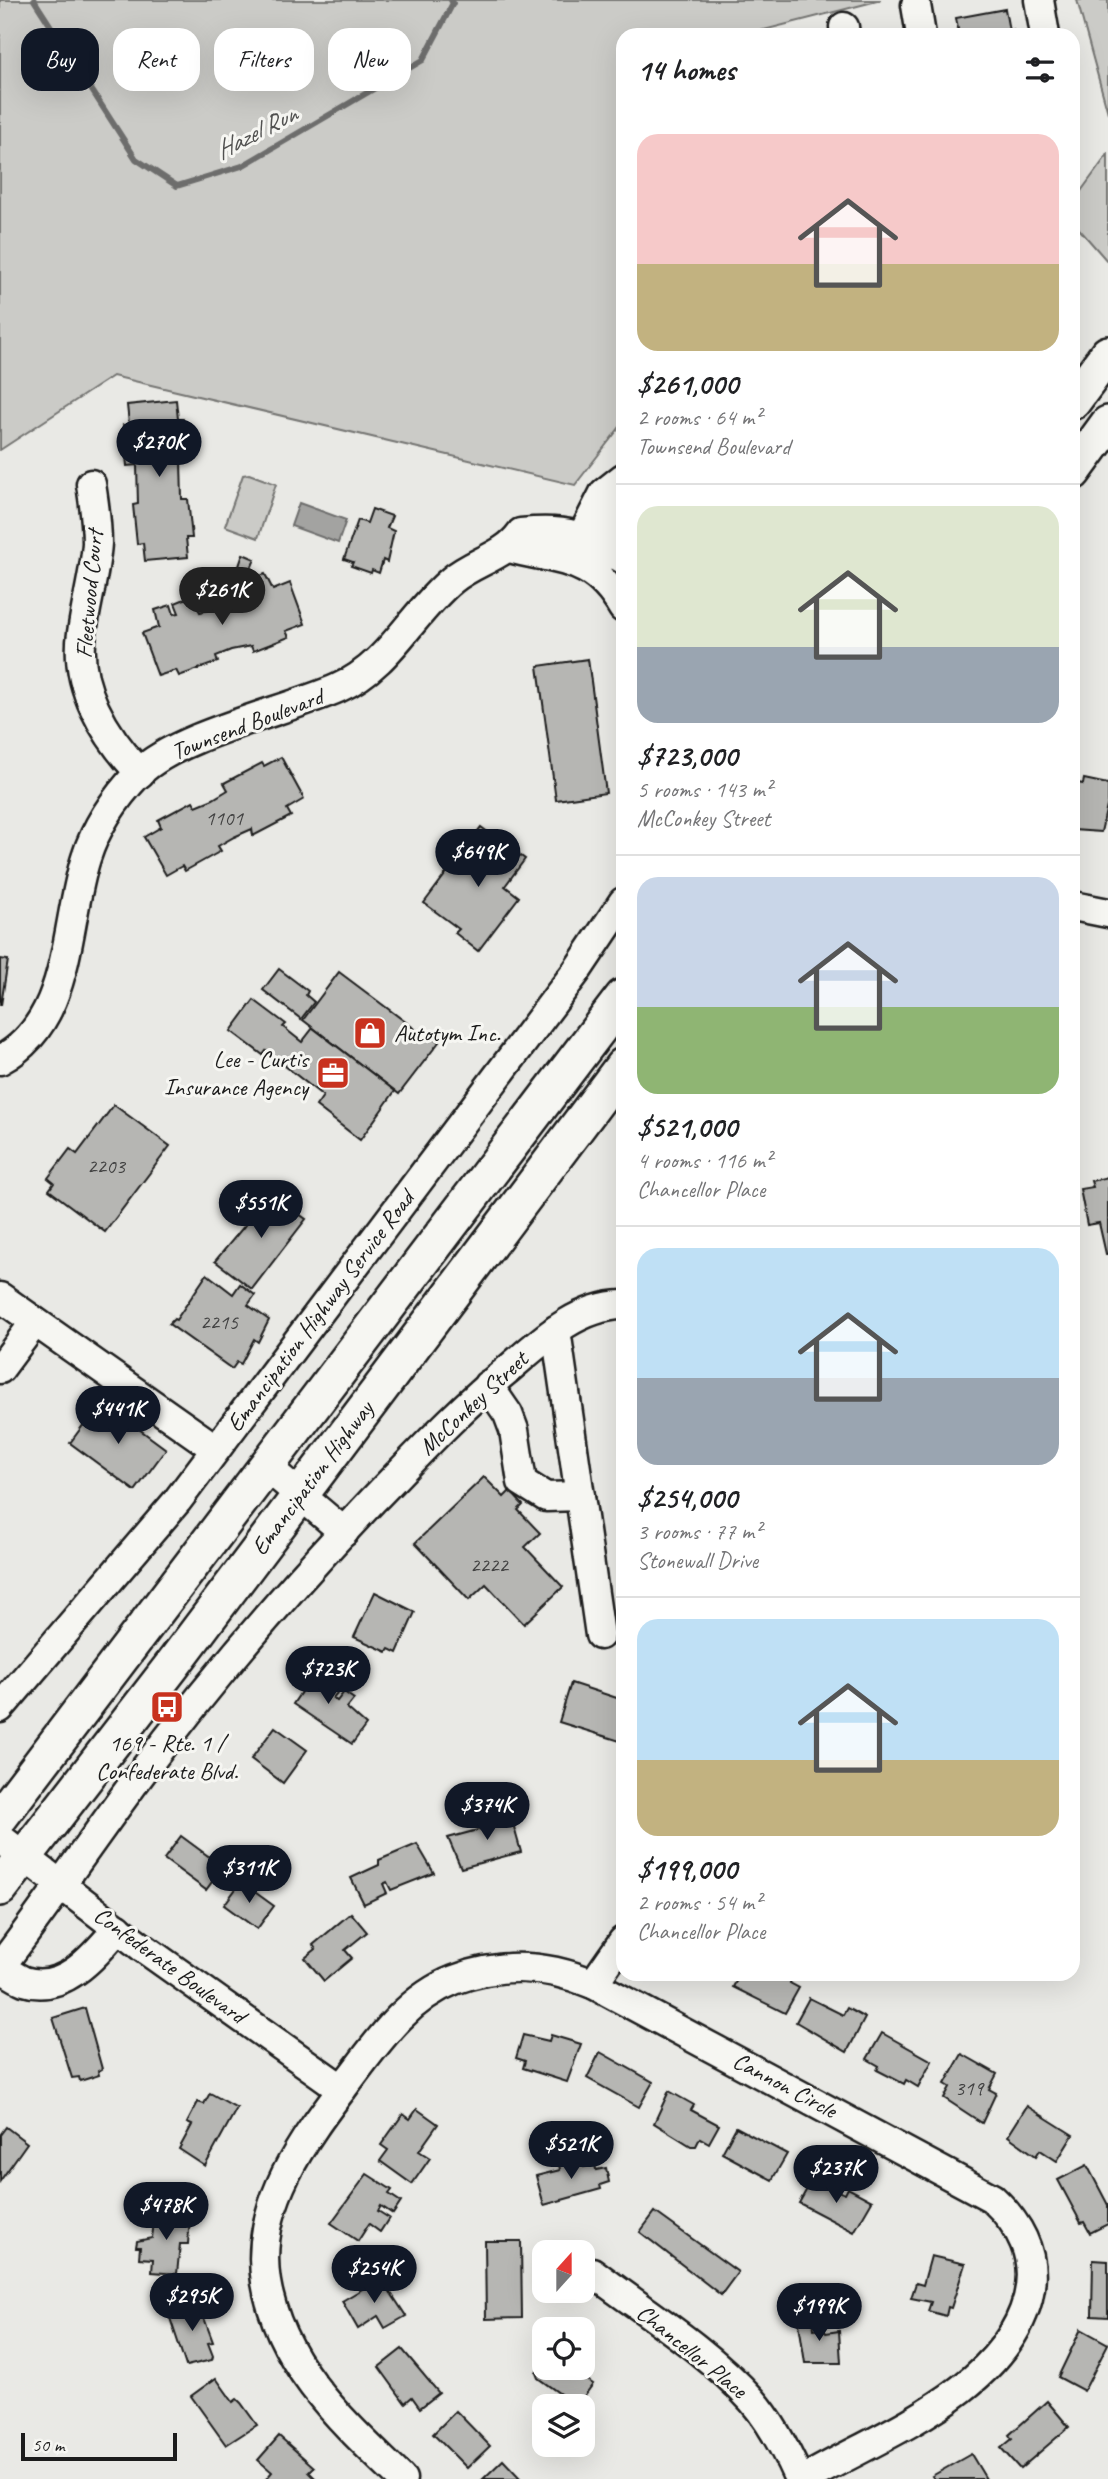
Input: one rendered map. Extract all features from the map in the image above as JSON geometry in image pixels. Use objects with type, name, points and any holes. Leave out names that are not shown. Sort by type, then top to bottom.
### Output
[{"type":"main road","points":[[1080,392],[1108,354]]},
{"type":"main road","points":[[1080,462],[1108,424]]},
{"type":"main road","name":"Emancipation Highway","points":[[0,1817],[616,1007]]},
{"type":"main road","name":"Emancipation Highway","points":[[0,1888],[12,1847],[299,1494],[616,1075]]},
{"type":"street","points":[[1040,0],[1044,28]]},
{"type":"street","points":[[916,5],[919,28]]},
{"type":"street","name":"Fleetwood Court","points":[[91,484],[97,542],[81,636],[83,671],[103,726],[140,773]]},
{"type":"street","points":[[616,484],[604,493],[595,555],[616,596]]},
{"type":"street","points":[[595,555],[616,521]]},
{"type":"street","name":"Townsend Boulevard","points":[[0,1060],[29,1040],[51,1004],[86,858],[98,829],[114,802],[140,773],[180,747],[357,678],[387,654],[423,607],[454,578],[510,548],[521,533],[544,530],[595,555]]},
{"type":"street","name":"Emancipation Highway Service Road","points":[[0,1708],[216,1449],[568,983],[616,914]]},
{"type":"street","points":[[0,1297],[216,1449]]},
{"type":"street","name":"McConkey Street","points":[[0,1967],[62,1886],[134,1783],[286,1592],[439,1431],[488,1385],[556,1330],[585,1314],[616,1306]]},
{"type":"street","points":[[0,1369],[35,1322]]},
{"type":"street","points":[[556,1330],[600,1634]]},
{"type":"street","points":[[488,1385],[508,1414],[514,1430],[522,1482],[546,1497],[580,1496]]},
{"type":"street","points":[[267,1467],[344,1532]]},
{"type":"street","name":"Confederate Boulevard","points":[[12,1847],[118,1928],[342,2088]]},
{"type":"street","points":[[0,1967],[24,1981],[45,1983],[68,1975],[91,1959],[118,1928]]},
{"type":"street","points":[[593,1984],[616,1951]]},
{"type":"street","name":"Cannon Circle","points":[[402,2479],[329,2408],[306,2378],[288,2346],[266,2280],[265,2254],[270,2220],[280,2186],[303,2141],[384,2032],[408,2010],[452,1981],[481,1972],[512,1967],[543,1967],[593,1984],[992,2198],[1009,2214],[1022,2233],[1031,2263],[1031,2287],[1025,2310],[1010,2342],[995,2362],[980,2376],[901,2427],[806,2479]]},
{"type":"street","name":"Chancellor Place","points":[[595,2274],[708,2360],[752,2401],[777,2435],[800,2479]]},
{"type":"shaded area","points":[[0,0],[881,0],[771,28],[616,28],[616,432],[575,485],[113,376],[0,450]]},
{"type":"shaded area","points":[[1077,0],[1108,0],[1108,113]]},
{"type":"shaded area","points":[[1108,154],[1108,262],[1080,230],[1080,192]]},
{"type":"shaded area","points":[[249,474],[276,484],[258,538],[225,526],[243,475]]},
{"type":"shaded area","points":[[299,503],[346,520],[338,543],[291,526]]},
{"type":"building","points":[[1005,9],[1008,28],[958,28],[956,18]]},
{"type":"building","points":[[176,400],[178,419],[183,419],[187,460],[181,461],[182,499],[188,499],[192,538],[186,538],[188,557],[145,561],[143,543],[137,544],[133,505],[138,504],[137,465],[127,466],[123,425],[129,424],[127,405]]},
{"type":"building","points":[[372,509],[392,516],[387,528],[394,531],[387,562],[383,560],[379,573],[351,566],[353,562],[344,559],[358,520],[367,523]]},
{"type":"building","points":[[243,554],[255,559],[250,571],[239,566]]},
{"type":"building","points":[[265,574],[273,590],[290,583],[305,624],[286,631],[289,637],[253,651],[251,646],[231,650],[216,656],[218,662],[179,676],[176,670],[158,676],[142,633],[159,627],[155,610],[171,605],[174,614],[179,613],[175,603],[192,596],[200,612],[218,608],[234,602],[228,586],[245,579],[249,591],[256,588],[252,579]]},
{"type":"building","points":[[588,659],[606,793],[556,800],[538,666]]},
{"type":"building","points":[[281,757],[304,799],[287,809],[291,816],[253,836],[252,829],[234,837],[218,846],[221,851],[185,871],[182,866],[166,875],[144,837],[161,827],[158,820],[193,801],[196,806],[213,799],[228,790],[224,783],[262,763],[264,766]]},
{"type":"building","points":[[1084,779],[1108,784],[1108,802],[1101,832],[1080,830],[1080,783],[1083,784]]},
{"type":"building","points":[[481,827],[525,859],[505,886],[519,897],[478,951],[455,933],[459,929],[424,903]]},
{"type":"building","points":[[0,959],[8,960],[1,1005],[0,1005]]},
{"type":"building","points":[[279,969],[308,991],[306,995],[314,1002],[301,1019],[263,990]]},
{"type":"building","name":"Autotym Inc.","points":[[339,972],[423,1035],[426,1031],[439,1042],[399,1094],[303,1020]]},
{"type":"building","name":"Lee - Curtis Insurance Agency","points":[[254,1000],[286,1024],[283,1027],[302,1042],[313,1028],[395,1091],[360,1140],[316,1106],[323,1096],[266,1051],[263,1055],[231,1031]]},
{"type":"building","points":[[114,1105],[170,1146],[105,1232],[49,1190],[54,1183],[48,1178],[70,1149],[77,1154]]},
{"type":"building","points":[[1108,1177],[1106,1254],[1099,1223],[1087,1225],[1080,1189],[1093,1187],[1091,1181]]},
{"type":"building","points":[[262,1188],[306,1219],[252,1289],[215,1261],[261,1206],[253,1200]]},
{"type":"building","points":[[207,1274],[233,1294],[240,1284],[255,1295],[248,1305],[269,1320],[258,1342],[254,1339],[241,1364],[237,1362],[232,1369],[169,1324],[176,1320]]},
{"type":"building","points":[[101,1401],[166,1449],[135,1491],[70,1443]]},
{"type":"building","points":[[484,1477],[504,1497],[510,1491],[523,1505],[518,1510],[540,1533],[525,1547],[563,1587],[524,1624],[486,1584],[469,1600],[415,1543]]},
{"type":"building","points":[[375,1592],[415,1612],[397,1653],[389,1649],[387,1652],[354,1637]]},
{"type":"building","points":[[317,1670],[341,1688],[333,1698],[337,1701],[344,1692],[354,1699],[347,1708],[366,1725],[352,1744],[293,1704],[301,1692],[292,1686],[300,1675],[309,1681]]},
{"type":"building","points":[[571,1683],[616,1698],[616,1740],[559,1722]]},
{"type":"building","points":[[275,1727],[307,1750],[283,1783],[251,1759]]},
{"type":"building","points":[[510,1813],[521,1852],[461,1868],[448,1838],[481,1829],[479,1821]]},
{"type":"building","points":[[181,1836],[223,1867],[206,1890],[164,1859]]},
{"type":"building","points":[[417,1844],[434,1873],[391,1890],[387,1882],[383,1884],[387,1893],[364,1904],[351,1878],[379,1865],[379,1860]]},
{"type":"building","points":[[241,1882],[274,1906],[257,1929],[224,1905]]},
{"type":"building","points":[[351,1913],[367,1932],[345,1950],[352,1958],[324,1981],[305,1958],[316,1949],[313,1945]]},
{"type":"building","points":[[736,1981],[791,1981],[799,1988],[785,2013],[733,1987]]},
{"type":"building","points":[[809,1998],[843,2015],[847,2008],[865,2018],[847,2052],[796,2022]]},
{"type":"building","points":[[85,2008],[102,2069],[98,2071],[99,2075],[80,2081],[79,2077],[72,2078],[53,2018]]},
{"type":"building","points":[[882,2033],[932,2061],[918,2087],[906,2080],[904,2084],[877,2070],[879,2066],[867,2059]]},
{"type":"building","points":[[523,2035],[549,2041],[551,2035],[581,2044],[567,2082],[523,2068],[525,2061],[516,2058]]},
{"type":"building","points":[[600,2052],[653,2082],[639,2107],[587,2078]]},
{"type":"building","points":[[962,2054],[997,2074],[989,2089],[996,2093],[982,2123],[944,2098],[950,2087],[945,2084]]},
{"type":"building","points":[[669,2091],[694,2105],[691,2110],[719,2125],[709,2143],[700,2138],[696,2146],[691,2146],[654,2123]]},
{"type":"building","points":[[210,2093],[237,2108],[205,2166],[179,2149],[192,2125],[187,2123],[198,2102],[204,2104]]},
{"type":"building","points":[[1027,2106],[1073,2135],[1057,2161],[1040,2150],[1036,2156],[1008,2136]]},
{"type":"building","points":[[417,2109],[438,2124],[419,2151],[430,2158],[412,2184],[380,2161],[388,2150],[381,2145],[403,2114],[410,2119]]},
{"type":"building","points":[[6,2127],[27,2143],[0,2181],[0,2135]]},
{"type":"building","points":[[736,2127],[787,2154],[772,2180],[722,2153]]},
{"type":"building","points":[[581,2158],[584,2167],[595,2164],[596,2170],[606,2168],[609,2182],[600,2185],[601,2189],[544,2205],[536,2176],[560,2170],[559,2164]]},
{"type":"building","points":[[1087,2165],[1108,2205],[1108,2224],[1090,2233],[1084,2222],[1081,2223],[1058,2180]]},
{"type":"building","points":[[367,2174],[392,2190],[389,2194],[401,2202],[393,2214],[381,2206],[378,2211],[389,2218],[380,2232],[369,2224],[358,2241],[331,2223]]},
{"type":"building","points":[[812,2180],[845,2194],[848,2188],[872,2201],[854,2232],[799,2203]]},
{"type":"building","points":[[655,2212],[738,2272],[721,2295],[640,2232]]},
{"type":"building","points":[[155,2213],[190,2215],[188,2244],[180,2244],[177,2274],[152,2272],[153,2259],[139,2258],[140,2247],[136,2247],[137,2241],[152,2238]]},
{"type":"building","points":[[485,2241],[521,2241],[522,2318],[486,2319]]},
{"type":"building","points":[[931,2256],[965,2264],[946,2316],[928,2311],[931,2302],[911,2298],[916,2283],[923,2285]]},
{"type":"building","points":[[1093,2260],[1108,2261],[1108,2317],[1092,2316]]},
{"type":"building","points":[[381,2278],[406,2316],[385,2328],[378,2316],[358,2329],[342,2301]]},
{"type":"building","points":[[197,2299],[213,2342],[208,2343],[213,2356],[212,2360],[186,2366],[167,2309]]},
{"type":"building","points":[[813,2316],[814,2329],[823,2328],[826,2333],[839,2331],[841,2363],[805,2363],[798,2317]]},
{"type":"building","points":[[1081,2329],[1108,2344],[1084,2391],[1058,2377]]},
{"type":"building","points":[[402,2349],[439,2393],[420,2408],[412,2397],[405,2403],[379,2367]]},
{"type":"building","points":[[216,2378],[233,2402],[237,2399],[257,2425],[226,2445],[191,2396]]},
{"type":"building","points":[[541,2380],[587,2380],[593,2384],[586,2394],[560,2394]]},
{"type":"building","points":[[1047,2401],[1069,2427],[1020,2469],[1001,2448],[1012,2439],[1009,2435]]},
{"type":"building","points":[[456,2411],[490,2446],[467,2468],[433,2434]]},
{"type":"building","points":[[279,2436],[314,2467],[309,2472],[316,2479],[266,2479],[272,2472],[258,2460]]},
{"type":"building","points":[[971,2454],[986,2479],[934,2479],[932,2476]]},
{"type":"building","points":[[503,2460],[521,2479],[483,2479]]},
{"type":"waterway","name":"Hazel Run","points":[[34,0],[136,159],[177,186],[242,166],[423,60],[453,3],[451,0]]},
{"type":"place","name":"Autotym Inc.","points":[[370,1033]]},
{"type":"place","name":"Lee - Curtis Insurance Agency","points":[[333,1073]]},
{"type":"place","name":"169 - Rte. 1 / Confederate Blvd.","points":[[167,1707]]}]
